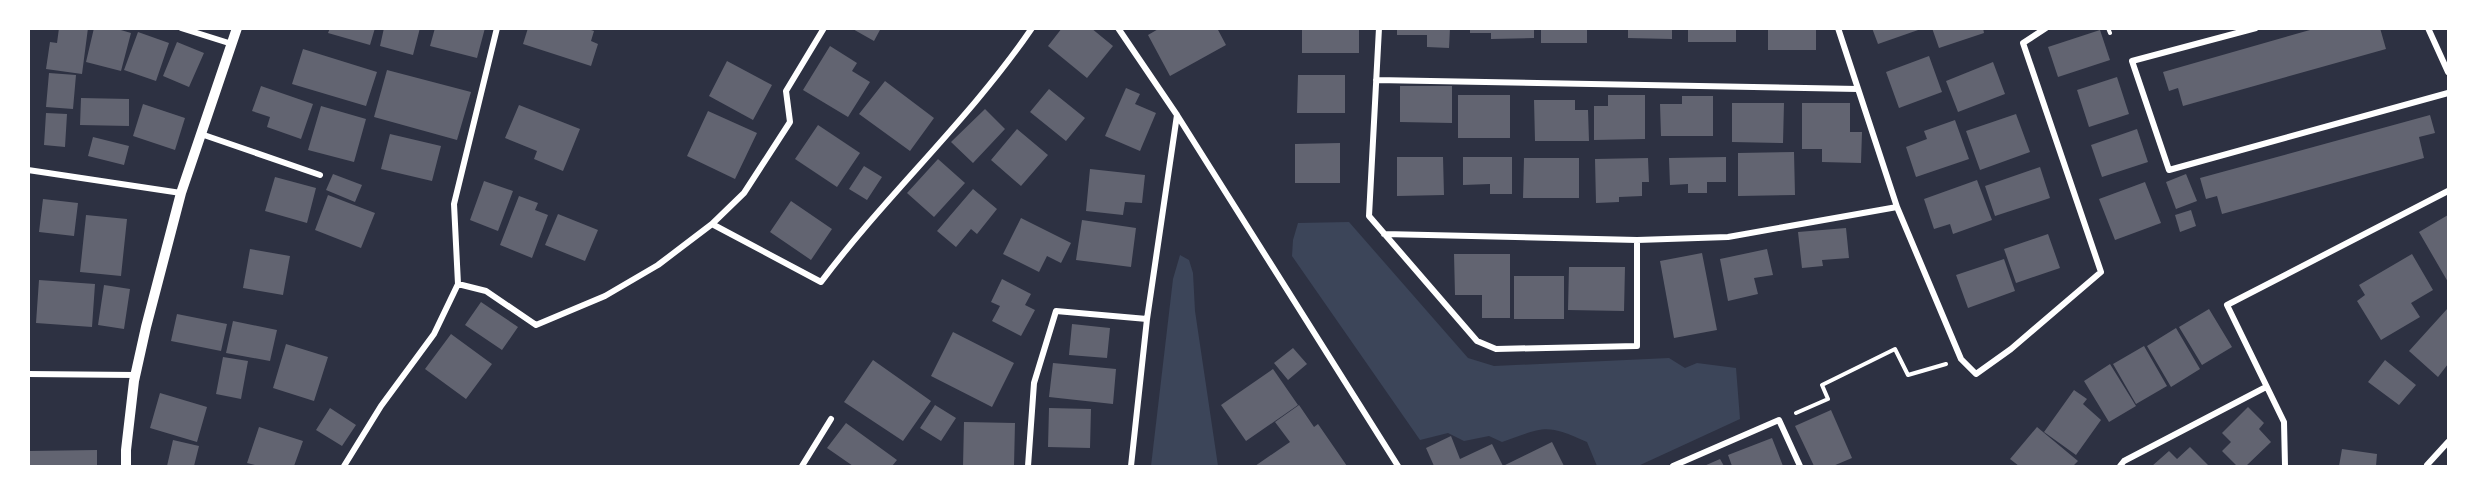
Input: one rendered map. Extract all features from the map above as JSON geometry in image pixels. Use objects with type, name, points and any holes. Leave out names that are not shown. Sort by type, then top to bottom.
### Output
[{"type":"street","points":[[181,28],[232,44]]},
{"type":"street","points":[[126,466],[135,375],[181,193],[237,28]]},
{"type":"street","points":[[344,466],[381,406],[434,334],[458,284],[454,204],[497,28]]},
{"type":"street","points":[[458,284],[486,291],[536,325],[614,291],[658,265],[712,224],[744,193],[790,122],[786,91],[824,28]]},
{"type":"street","points":[[712,224],[821,282],[854,237],[970,108],[1032,28]]},
{"type":"street","points":[[1118,28],[1177,115],[1398,466]]},
{"type":"street","points":[[1379,28],[1369,216],[1477,341],[1496,349],[1638,346],[1637,240]]},
{"type":"street","points":[[1838,28],[1897,207],[1961,359],[1976,374],[2011,349],[2101,272],[2023,43],[2046,28]]},
{"type":"street","points":[[2256,28],[2132,61],[2169,170],[2448,93]]},
{"type":"street","points":[[2428,28],[2448,72]]},
{"type":"street","points":[[1376,80],[1858,89]]},
{"type":"street","points":[[1131,466],[1147,319],[1177,115]]},
{"type":"street","points":[[201,134],[321,175]]},
{"type":"street","points":[[28,170],[181,193]]},
{"type":"street","points":[[2285,466],[2284,422],[2227,304],[2448,190]]},
{"type":"street","points":[[1384,234],[1637,240],[1728,237],[1897,207]]},
{"type":"street","points":[[1028,466],[1034,382],[1056,311],[1147,319]]},
{"type":"street","points":[[28,374],[135,375]]},
{"type":"street","points":[[2120,466],[2124,461],[2266,387]]},
{"type":"street","points":[[802,466],[831,419]]},
{"type":"street","points":[[1673,466],[1779,420],[1800,466]]},
{"type":"street","points":[[2428,466],[2448,442]]},
{"type":"path","points":[[1779,420],[1828,399],[1822,385],[1894,349],[1908,375],[1961,359]]},
{"type":"shaded area","points":[[1349,222],[1468,358],[1494,366],[1669,358],[1685,368],[1697,363],[1736,368],[1740,419],[1638,466],[1597,466],[1587,442],[1562,432],[1545,429],[1502,442],[1489,436],[1464,441],[1448,433],[1420,440],[1292,256],[1293,240],[1298,223]]},
{"type":"shaded area","points":[[1180,255],[1189,260],[1193,273],[1195,311],[1218,466],[1151,466],[1173,279]]},
{"type":"building","points":[[59,28],[88,28],[82,74],[46,69],[50,42],[57,43]]},
{"type":"building","points":[[94,28],[114,28],[131,33],[121,71],[86,62]]},
{"type":"building","points":[[330,28],[375,28],[370,45],[328,33]]},
{"type":"building","points":[[384,28],[420,28],[413,55],[380,46]]},
{"type":"building","points":[[435,28],[485,28],[477,58],[430,46]]},
{"type":"building","points":[[528,28],[585,28],[594,31],[591,41],[598,44],[591,66],[523,44]]},
{"type":"building","points":[[851,28],[881,28],[874,41]]},
{"type":"building","points":[[1062,28],[1091,28],[1113,46],[1087,78],[1048,46]]},
{"type":"building","points":[[1160,28],[1217,28],[1226,45],[1170,76],[1148,35]]},
{"type":"building","points":[[1302,28],[1359,28],[1359,53],[1302,53]]},
{"type":"building","points":[[1397,28],[1450,28],[1449,48],[1427,47],[1427,35],[1397,35]]},
{"type":"building","points":[[1470,28],[1534,28],[1534,38],[1491,39],[1491,33],[1470,33]]},
{"type":"building","points":[[1541,28],[1587,28],[1587,43],[1541,43]]},
{"type":"building","points":[[1628,28],[1672,28],[1672,39],[1628,38]]},
{"type":"building","points":[[1688,28],[1736,28],[1736,42],[1688,42]]},
{"type":"building","points":[[1768,28],[1816,28],[1816,50],[1768,50]]},
{"type":"building","points":[[1872,28],[1920,28],[1921,29],[1878,44]]},
{"type":"building","points":[[1932,28],[1983,28],[1984,33],[1939,48]]},
{"type":"building","points":[[2317,28],[2380,28],[2386,49],[2183,106],[2178,88],[2169,91],[2163,72]]},
{"type":"building","points":[[2100,30],[2110,60],[2058,77],[2048,47]]},
{"type":"building","points":[[138,32],[169,43],[156,81],[124,70]]},
{"type":"building","points":[[177,42],[204,53],[189,87],[163,76]]},
{"type":"building","points":[[830,46],[857,63],[852,71],[870,82],[848,117],[803,90]]},
{"type":"building","points":[[303,49],[377,72],[366,106],[292,84]]},
{"type":"building","points":[[1929,56],[1942,92],[1899,108],[1886,72]]},
{"type":"building","points":[[727,61],[772,85],[753,120],[709,96]]},
{"type":"building","points":[[1993,62],[2005,94],[1958,112],[1946,81]]},
{"type":"building","points":[[387,70],[471,92],[457,140],[374,117]]},
{"type":"building","points":[[49,73],[76,75],[73,109],[46,107]]},
{"type":"building","points":[[1298,75],[1345,75],[1345,113],[1297,113]]},
{"type":"building","points":[[2117,77],[2129,114],[2089,127],[2077,90]]},
{"type":"building","points":[[885,81],[934,118],[910,151],[859,114]]},
{"type":"building","points":[[261,86],[313,104],[301,139],[267,127],[270,117],[252,111]]},
{"type":"building","points":[[1400,86],[1452,86],[1452,123],[1400,122]]},
{"type":"building","points":[[1126,88],[1140,94],[1135,104],[1156,113],[1140,151],[1105,136]]},
{"type":"building","points":[[1049,89],[1085,118],[1066,141],[1030,112]]},
{"type":"building","points":[[1458,95],[1510,95],[1510,138],[1458,138]]},
{"type":"building","points":[[1608,95],[1645,95],[1645,139],[1594,140],[1594,106],[1608,106]]},
{"type":"building","points":[[1682,96],[1713,96],[1713,136],[1661,136],[1660,104],[1682,104]]},
{"type":"building","points":[[81,98],[129,99],[129,126],[80,125]]},
{"type":"building","points":[[1534,100],[1575,100],[1575,110],[1588,110],[1589,141],[1535,141]]},
{"type":"building","points":[[1732,103],[1784,103],[1783,143],[1732,142]]},
{"type":"building","points":[[1802,103],[1850,103],[1850,132],[1862,132],[1861,163],[1822,162],[1822,149],[1802,149]]},
{"type":"building","points":[[143,104],[185,118],[175,150],[133,136]]},
{"type":"building","points":[[519,105],[580,129],[563,171],[534,159],[537,151],[505,138]]},
{"type":"building","points":[[321,106],[366,119],[354,162],[308,150]]},
{"type":"building","points":[[985,109],[1005,129],[973,163],[951,142]]},
{"type":"building","points":[[708,111],[757,133],[735,179],[687,156]]},
{"type":"building","points":[[46,113],[67,114],[65,147],[44,145]]},
{"type":"building","points":[[2016,114],[2030,152],[1980,170],[1966,131]]},
{"type":"building","points":[[2430,115],[2435,133],[2419,137],[2424,158],[2222,214],[2217,196],[2206,199],[2200,178]]},
{"type":"building","points":[[1955,120],[1969,159],[1916,177],[1906,147],[1927,139],[1924,131]]},
{"type":"building","points":[[818,125],[860,153],[837,187],[795,159]]},
{"type":"building","points":[[1017,129],[1048,155],[1021,186],[991,160]]},
{"type":"building","points":[[2137,129],[2148,162],[2102,177],[2091,145]]},
{"type":"building","points":[[390,134],[441,146],[432,181],[381,169]]},
{"type":"building","points":[[93,137],[129,146],[124,165],[88,156]]},
{"type":"building","points":[[1340,143],[1340,183],[1295,183],[1295,144]]},
{"type":"building","points":[[1794,152],[1795,195],[1738,196],[1738,153]]},
{"type":"building","points":[[1397,157],[1443,157],[1444,195],[1397,196]]},
{"type":"building","points":[[1463,157],[1512,157],[1512,194],[1490,194],[1490,184],[1463,185]]},
{"type":"building","points":[[1726,157],[1726,182],[1707,182],[1707,193],[1688,193],[1688,184],[1670,185],[1669,158]]},
{"type":"building","points":[[1524,158],[1579,158],[1579,198],[1523,198]]},
{"type":"building","points":[[1648,158],[1649,182],[1642,182],[1642,196],[1619,197],[1619,202],[1596,203],[1595,159]]},
{"type":"building","points":[[938,159],[965,183],[934,217],[907,193]]},
{"type":"building","points":[[864,166],[882,177],[867,200],[849,189]]},
{"type":"building","points":[[2040,167],[2050,198],[1995,216],[1985,186]]},
{"type":"building","points":[[1090,169],[1145,175],[1142,203],[1125,202],[1123,215],[1086,211]]},
{"type":"building","points":[[333,174],[362,185],[355,202],[326,190]]},
{"type":"building","points":[[2186,174],[2197,201],[2176,209],[2166,182]]},
{"type":"building","points":[[275,177],[316,188],[307,223],[265,211]]},
{"type":"building","points":[[1977,180],[1992,220],[1953,234],[1950,224],[1934,229],[1924,199]]},
{"type":"building","points":[[484,181],[513,191],[498,231],[470,220]]},
{"type":"building","points":[[2145,182],[2161,223],[2115,240],[2099,199]]},
{"type":"building","points":[[973,189],[997,209],[977,234],[971,229],[956,247],[937,231]]},
{"type":"building","points":[[328,195],[375,213],[361,248],[315,230]]},
{"type":"building","points":[[519,196],[538,203],[535,210],[548,215],[532,258],[500,245]]},
{"type":"building","points":[[43,199],[78,203],[74,236],[39,232]]},
{"type":"building","points":[[791,201],[832,229],[811,260],[770,232]]},
{"type":"building","points":[[2191,210],[2196,226],[2180,232],[2175,215]]},
{"type":"building","points":[[558,214],[598,230],[585,261],[545,245]]},
{"type":"building","points":[[86,215],[127,219],[121,276],[80,272]]},
{"type":"building","points":[[2448,215],[2448,282],[2419,232]]},
{"type":"building","points":[[1021,218],[1071,243],[1061,263],[1047,256],[1039,272],[1003,254]]},
{"type":"building","points":[[1082,220],[1136,228],[1131,267],[1076,260]]},
{"type":"building","points":[[1846,228],[1849,258],[1822,260],[1823,266],[1802,268],[1798,232]]},
{"type":"building","points":[[2048,234],[2060,268],[2016,283],[2004,249]]},
{"type":"building","points":[[250,249],[290,256],[283,295],[243,288]]},
{"type":"building","points":[[1767,249],[1773,275],[1754,278],[1758,294],[1728,301],[1720,259]]},
{"type":"building","points":[[1702,253],[1717,330],[1674,338],[1660,261]]},
{"type":"building","points":[[1454,254],[1510,254],[1510,318],[1482,318],[1482,295],[1455,295]]},
{"type":"building","points":[[2412,254],[2433,290],[2411,303],[2420,317],[2381,340],[2357,301],[2365,295],[2359,285]]},
{"type":"building","points":[[2004,259],[2015,291],[1968,308],[1956,275]]},
{"type":"building","points":[[1569,267],[1625,267],[1624,311],[1568,310]]},
{"type":"building","points":[[1514,276],[1564,276],[1564,319],[1514,319]]},
{"type":"building","points":[[1002,279],[1031,294],[1025,305],[1035,310],[1021,336],[992,321],[1000,306],[991,302]]},
{"type":"building","points":[[39,280],[95,284],[92,327],[36,323]]},
{"type":"building","points":[[104,285],[130,289],[124,329],[98,325]]},
{"type":"building","points":[[481,302],[518,327],[502,350],[465,325]]},
{"type":"building","points":[[2448,308],[2448,364],[2438,377],[2409,351]]},
{"type":"building","points":[[2209,309],[2232,347],[2202,365],[2179,327]]},
{"type":"building","points":[[177,314],[227,324],[221,351],[171,341]]},
{"type":"building","points":[[233,321],[277,330],[270,361],[226,353]]},
{"type":"building","points":[[1072,324],[1110,328],[1107,358],[1069,355]]},
{"type":"building","points":[[2176,328],[2200,369],[2171,387],[2147,346]]},
{"type":"building","points":[[953,332],[1014,363],[992,407],[931,376]]},
{"type":"building","points":[[451,334],[492,364],[466,399],[425,369]]},
{"type":"building","points":[[286,344],[328,357],[314,401],[273,388]]},
{"type":"building","points":[[2144,346],[2167,386],[2136,404],[2113,364]]},
{"type":"building","points":[[1293,348],[1307,364],[1288,380],[1274,363]]},
{"type":"building","points":[[223,357],[248,361],[241,399],[216,394]]},
{"type":"building","points":[[873,360],[931,401],[903,441],[844,402]]},
{"type":"building","points":[[2385,360],[2416,385],[2399,405],[2368,382]]},
{"type":"building","points":[[1053,363],[1116,369],[1113,404],[1049,397]]},
{"type":"building","points":[[2110,364],[2136,406],[2109,422],[2084,381]]},
{"type":"building","points":[[1273,369],[1298,405],[1246,441],[1221,405]]},
{"type":"building","points":[[2074,390],[2087,399],[2083,404],[2101,420],[2076,455],[2044,432]]},
{"type":"building","points":[[160,393],[207,407],[197,442],[150,428]]},
{"type":"building","points":[[935,405],[956,418],[941,441],[920,428]]},
{"type":"building","points":[[1299,405],[1314,427],[1318,424],[1347,466],[1255,466],[1290,442],[1275,422]]},
{"type":"building","points":[[2248,407],[2264,423],[2259,429],[2271,442],[2246,466],[2237,466],[2222,451],[2231,442],[2222,433]]},
{"type":"building","points":[[330,408],[356,425],[342,446],[316,430]]},
{"type":"building","points":[[1049,408],[1091,409],[1090,448],[1048,447]]},
{"type":"building","points":[[1831,410],[1852,458],[1833,466],[1814,466],[1795,426]]},
{"type":"building","points":[[964,422],[1015,423],[1014,466],[963,466]]},
{"type":"building","points":[[846,423],[897,460],[892,466],[853,466],[827,448]]},
{"type":"building","points":[[259,427],[303,441],[294,466],[259,466],[247,463]]},
{"type":"building","points":[[2037,427],[2078,461],[2073,466],[2019,466],[2010,459]]},
{"type":"building","points":[[1451,436],[1460,459],[1492,444],[1503,466],[1434,466],[1426,448]]},
{"type":"building","points":[[1772,438],[1783,466],[1732,466],[1728,455]]},
{"type":"building","points":[[173,440],[199,446],[194,466],[167,466]]},
{"type":"building","points":[[1552,442],[1564,466],[1503,466]]},
{"type":"building","points":[[2190,447],[2209,466],[2152,466],[2169,451],[2177,459]]},
{"type":"building","points":[[2342,449],[2377,454],[2376,466],[2339,466]]},
{"type":"building","points":[[97,450],[97,466],[28,466],[28,451]]},
{"type":"building","points":[[1720,459],[1724,466],[1704,466]]}]
